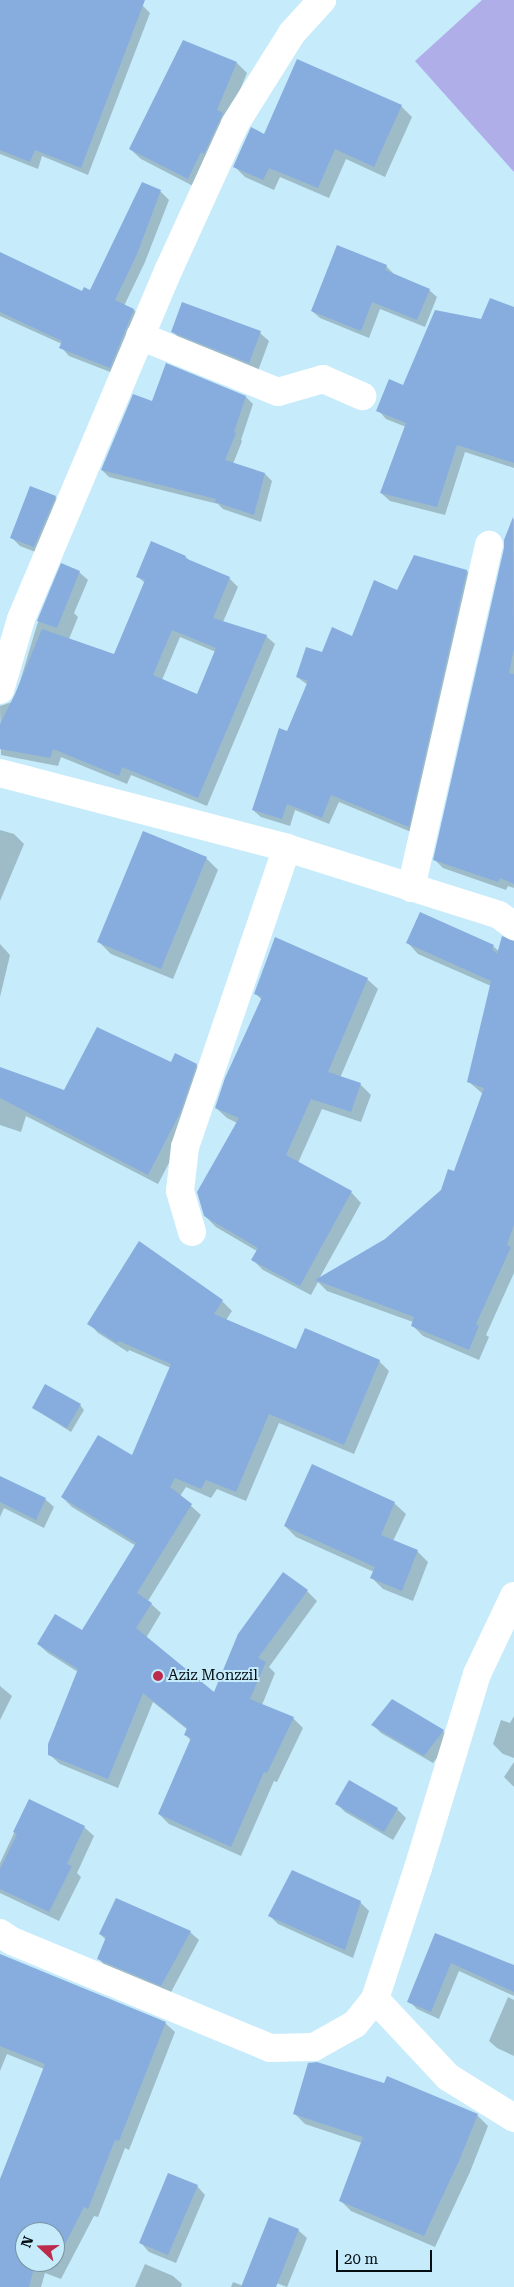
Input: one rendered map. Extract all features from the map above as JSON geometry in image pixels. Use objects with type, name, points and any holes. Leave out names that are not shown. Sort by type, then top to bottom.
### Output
[{"type":"street","points":[[292,33],[293,0]]},
{"type":"street","points":[[0,690],[21,619],[140,336],[235,124],[292,33],[322,0]]},
{"type":"street","points":[[140,336],[278,392],[323,379],[362,396]]},
{"type":"street","points":[[411,888],[488,545]]},
{"type":"street","points":[[0,773],[287,848],[499,915],[514,926]]},
{"type":"street","points":[[192,1232],[180,1191],[185,1148],[287,848]]},
{"type":"street","points":[[0,1933],[12,1941],[270,2048],[314,2047],[355,2024],[375,1999],[418,1868],[477,1674],[514,1596]]},
{"type":"street","points":[[375,1999],[448,2077],[514,2118]]},
{"type":"water","points":[[482,0],[514,0],[514,172],[415,61]]},
{"type":"building","points":[[0,0],[145,0],[81,168],[35,150],[30,162],[0,150]]},
{"type":"building","points":[[183,40],[237,62],[217,110],[223,113],[204,154],[201,152],[188,179],[129,149]]},
{"type":"building","points":[[297,59],[402,105],[374,167],[335,149],[318,188],[269,168],[263,180],[233,167],[251,127],[264,134]]},
{"type":"building","points":[[142,182],[161,190],[137,254],[115,300],[134,309],[110,368],[59,348],[62,341],[0,312],[0,252],[82,291],[84,287],[90,290]]},
{"type":"building","points":[[337,245],[387,265],[385,270],[430,289],[417,320],[372,302],[361,331],[311,311]]},
{"type":"building","points":[[490,298],[514,307],[514,463],[457,445],[437,507],[380,493],[406,423],[376,411],[389,379],[403,385],[435,310],[481,319]]},
{"type":"building","points":[[182,302],[261,331],[249,363],[171,332]]},
{"type":"building","points":[[166,363],[246,396],[234,432],[236,433],[225,460],[265,473],[254,515],[215,502],[216,499],[101,470],[133,394],[152,401]]},
{"type":"building","points":[[30,486],[56,496],[34,547],[10,538]]},
{"type":"building","points":[[513,517],[514,649],[509,673],[514,674],[514,884],[500,878],[498,882],[433,860],[504,548],[504,540]]},
{"type":"building","points":[[151,541],[186,556],[185,558],[230,577],[213,618],[267,635],[198,798],[122,767],[119,776],[53,749],[50,758],[0,749],[0,724],[15,694],[42,629],[114,654],[145,580],[136,577]],"holes":[[[172,630],[216,648],[197,694],[153,675]]]},
{"type":"building","points":[[414,555],[467,570],[409,827],[331,795],[322,818],[287,804],[282,819],[252,810],[279,728],[287,731],[308,681],[296,677],[306,647],[322,652],[332,627],[352,636],[374,580],[397,590]]},
{"type":"building","points":[[61,563],[80,571],[57,628],[37,621]]},
{"type":"building","points":[[143,831],[207,857],[161,969],[97,942]]},
{"type":"building","points":[[420,912],[494,945],[492,949],[497,954],[502,936],[514,941],[514,1224],[507,1245],[511,1247],[476,1324],[479,1326],[469,1350],[411,1326],[414,1317],[315,1280],[385,1239],[441,1190],[448,1169],[454,1171],[484,1088],[467,1082],[491,981],[406,943]]},
{"type":"building","points":[[275,937],[368,978],[328,1072],[361,1083],[351,1112],[311,1099],[286,1155],[352,1191],[300,1286],[251,1260],[258,1248],[204,1216],[197,1192],[239,1118],[215,1108],[225,1078],[262,997],[254,994]]},
{"type":"building","points":[[97,1027],[171,1062],[175,1053],[197,1064],[180,1113],[148,1175],[0,1098],[0,1067],[64,1090]]},
{"type":"building","points":[[139,1241],[223,1300],[214,1314],[296,1349],[305,1328],[380,1360],[344,1445],[269,1414],[236,1492],[206,1480],[201,1489],[175,1478],[170,1487],[192,1504],[137,1593],[152,1603],[136,1628],[214,1692],[238,1634],[283,1572],[308,1590],[258,1658],[266,1662],[250,1699],[294,1717],[267,1773],[264,1772],[231,1847],[158,1814],[191,1738],[184,1735],[187,1728],[143,1693],[108,1779],[48,1755],[48,1744],[78,1669],[37,1644],[55,1614],[82,1630],[136,1543],[61,1497],[98,1435],[132,1455],[171,1364],[119,1341],[117,1343],[87,1324]]},
{"type":"building","points":[[45,1384],[81,1404],[67,1428],[32,1408]]},
{"type":"building","points":[[312,1464],[395,1502],[381,1535],[418,1550],[402,1591],[370,1578],[375,1567],[284,1526]]},
{"type":"building","points":[[0,1476],[46,1498],[36,1520],[0,1502]]},
{"type":"building","points":[[392,1699],[444,1730],[424,1756],[371,1725]]},
{"type":"building","points":[[349,1780],[398,1808],[384,1832],[335,1804]]},
{"type":"building","points":[[29,1799],[85,1826],[67,1864],[72,1866],[49,1912],[0,1889],[0,1869],[17,1834],[13,1832]]},
{"type":"building","points":[[292,1870],[361,1901],[345,1950],[268,1916]]},
{"type":"building","points":[[116,1898],[191,1931],[161,1986],[97,1959],[106,1937],[99,1934]]},
{"type":"building","points":[[435,1933],[514,1965],[514,1992],[451,1963],[431,2012],[407,2002]]},
{"type":"building","points":[[0,1954],[166,2022],[119,2141],[115,2140],[88,2209],[84,2207],[65,2244],[65,2222],[15,2222],[15,2272],[33,2272],[29,2287],[0,2287],[0,2179],[45,2064],[0,2046]]},
{"type":"building","points":[[317,2062],[384,2083],[387,2076],[478,2114],[459,2161],[424,2236],[339,2201],[363,2137],[293,2114],[308,2063]]},
{"type":"building","points":[[168,2173],[198,2185],[168,2255],[139,2243]]},
{"type":"building","points":[[269,2217],[299,2229],[276,2287],[241,2287]]},
{"type":"place","name":"Aziz Monzzil","points":[[158,1676]]}]
